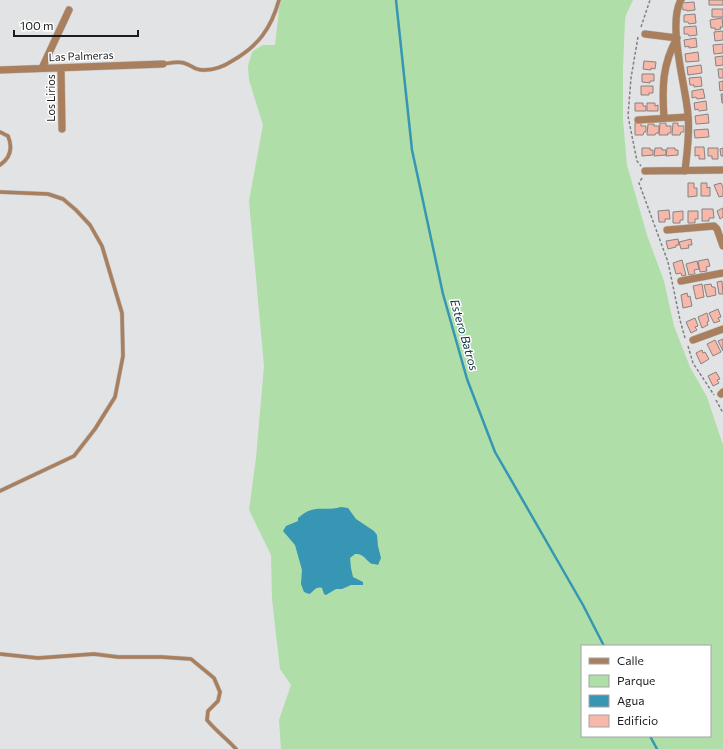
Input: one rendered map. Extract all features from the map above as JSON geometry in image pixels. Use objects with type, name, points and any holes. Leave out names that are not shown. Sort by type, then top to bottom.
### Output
[{"type":"street","points":[[681,0],[676,14],[677,38],[688,117],[689,136],[685,171]]},
{"type":"street","points":[[42,68],[69,10]]},
{"type":"street","points":[[641,32],[677,38]]},
{"type":"street","points":[[664,118],[664,71],[668,56],[677,38]]},
{"type":"street","name":"Las Palmeras","points":[[0,70],[163,64]]},
{"type":"street","name":"Los Lirios","points":[[61,68],[62,129]]},
{"type":"street","points":[[638,120],[688,117]]},
{"type":"street","points":[[645,171],[723,170]]},
{"type":"street","points":[[667,230],[714,226],[717,229],[723,246]]},
{"type":"street","points":[[682,281],[723,273]]},
{"type":"street","points":[[693,340],[723,328]]},
{"type":"lane","points":[[163,64],[183,62],[197,70],[219,68],[228,64],[245,54],[260,40],[270,24],[279,0]]},
{"type":"lane","points":[[0,132],[8,136],[11,144],[8,158],[0,165]]},
{"type":"lane","points":[[0,192],[48,194],[63,199],[90,225],[102,246],[122,313],[123,356],[115,397],[94,430],[74,456],[0,491]]},
{"type":"lane","points":[[0,654],[38,658],[94,654],[118,656],[162,656],[191,659],[214,678],[220,692],[218,701],[208,711],[207,720],[215,730],[224,736],[236,749]]},
{"type":"path","points":[[650,0],[631,78],[628,116],[637,161],[645,171],[639,182],[668,262],[680,320],[691,358],[723,413]]},
{"type":"green space","points":[[280,0],[633,0],[626,15],[625,21],[623,68],[623,120],[627,165],[647,235],[664,281],[674,326],[690,367],[707,397],[723,445],[723,749],[281,749],[279,720],[291,685],[280,669],[272,599],[271,555],[249,510],[256,458],[264,366],[249,201],[263,125],[249,80],[248,66],[252,52],[263,45],[275,45]]},
{"type":"water","points":[[341,507],[348,508],[356,519],[374,531],[377,535],[381,558],[378,565],[370,563],[361,555],[355,554],[350,558],[353,577],[363,582],[363,585],[351,585],[342,589],[336,589],[326,595],[324,594],[322,588],[316,588],[309,594],[304,592],[301,584],[302,570],[295,545],[283,531],[286,526],[298,521],[298,518],[304,513],[314,509]]},
{"type":"building","points":[[709,0],[723,0],[723,5],[709,5]]},
{"type":"building","points":[[694,2],[695,10],[683,10],[682,3]]},
{"type":"building","points":[[712,9],[723,9],[723,17],[712,17]]},
{"type":"building","points":[[695,14],[696,23],[689,24],[688,22],[684,22],[684,15]]},
{"type":"building","points":[[722,18],[723,27],[720,27],[721,29],[715,30],[715,28],[711,28],[710,20]]},
{"type":"building","points":[[696,26],[697,35],[689,36],[688,34],[684,34],[684,27]]},
{"type":"building","points":[[723,31],[723,40],[715,41],[714,32]]},
{"type":"building","points":[[696,38],[697,47],[685,47],[684,40]]},
{"type":"building","points":[[723,44],[723,53],[714,54],[713,45]]},
{"type":"building","points":[[698,52],[699,61],[686,62],[685,54]]},
{"type":"building","points":[[723,56],[723,65],[716,66],[715,57]]},
{"type":"building","points":[[644,61],[656,62],[655,69],[643,69]]},
{"type":"building","points":[[701,65],[702,73],[688,75],[687,67]]},
{"type":"building","points":[[718,69],[723,69],[723,78],[719,78]]},
{"type":"building","points":[[642,74],[654,74],[654,81],[650,81],[650,83],[642,82]]},
{"type":"building","points":[[701,77],[702,86],[694,87],[694,85],[690,85],[689,78]]},
{"type":"building","points":[[723,81],[723,90],[720,91],[719,82]]},
{"type":"building","points":[[641,86],[653,86],[653,93],[649,93],[649,95],[641,95]]},
{"type":"building","points":[[703,89],[705,98],[692,98],[692,91]]},
{"type":"building","points":[[721,94],[723,94],[723,103],[722,103]]},
{"type":"building","points":[[706,101],[707,110],[695,110],[694,103]]},
{"type":"building","points":[[635,103],[643,103],[643,106],[646,106],[646,111],[635,111]]},
{"type":"building","points":[[647,103],[655,103],[655,106],[658,105],[658,111],[647,111]]},
{"type":"building","points":[[708,114],[709,123],[696,124],[695,116]]},
{"type":"building","points":[[635,123],[641,123],[641,126],[646,126],[646,132],[644,132],[643,135],[635,135]]},
{"type":"building","points":[[660,123],[666,123],[666,126],[671,126],[671,133],[668,133],[668,135],[659,135]]},
{"type":"building","points":[[673,123],[678,123],[678,126],[684,126],[684,132],[681,132],[680,135],[672,135]]},
{"type":"building","points":[[648,124],[659,126],[659,133],[656,133],[655,135],[647,135]]},
{"type":"building","points":[[708,129],[709,137],[695,138],[694,130]]},
{"type":"building","points":[[695,147],[704,147],[705,159],[699,159],[699,155],[695,156]]},
{"type":"building","points":[[642,148],[650,148],[650,150],[653,150],[653,155],[642,156]]},
{"type":"building","points":[[655,148],[662,148],[662,150],[666,150],[666,155],[654,156]]},
{"type":"building","points":[[667,148],[675,148],[675,150],[678,150],[678,155],[666,156]]},
{"type":"building","points":[[708,148],[718,148],[718,159],[712,159],[712,156],[708,156]]},
{"type":"building","points":[[723,148],[723,156],[721,156],[720,149]]},
{"type":"building","points":[[688,183],[694,183],[694,188],[697,188],[697,196],[688,197]]},
{"type":"building","points":[[701,183],[707,183],[707,188],[710,187],[710,196],[701,196]]},
{"type":"building","points":[[721,183],[723,187],[723,196],[719,197],[714,185]]},
{"type":"building","points":[[723,208],[723,217],[720,219],[717,211]]},
{"type":"building","points":[[702,209],[713,209],[714,218],[709,218],[709,221],[702,221]]},
{"type":"building","points":[[669,210],[670,219],[665,219],[665,222],[659,222],[658,211]]},
{"type":"building","points":[[683,211],[683,220],[680,220],[680,223],[673,223],[673,212]]},
{"type":"building","points":[[688,211],[698,211],[698,219],[695,219],[695,223],[688,223]]},
{"type":"building","points":[[678,239],[679,245],[668,249],[666,241]]},
{"type":"building","points":[[691,239],[692,245],[688,245],[689,248],[681,249],[679,242]]},
{"type":"building","points":[[708,259],[710,266],[706,267],[707,271],[700,272],[698,261]]},
{"type":"building","points":[[682,260],[686,275],[682,276],[681,273],[676,274],[673,263]]},
{"type":"building","points":[[697,261],[699,269],[694,270],[695,274],[689,275],[686,264]]},
{"type":"building","points":[[722,281],[723,294],[719,294],[717,282]]},
{"type":"building","points":[[702,284],[704,297],[696,299],[693,286]]},
{"type":"building","points":[[711,284],[712,287],[715,287],[716,295],[707,297],[704,285]]},
{"type":"building","points":[[687,293],[688,297],[690,296],[692,306],[683,308],[681,295]]},
{"type":"building","points":[[718,309],[721,317],[718,318],[720,321],[714,323],[709,313]]},
{"type":"building","points":[[707,313],[709,321],[707,322],[708,325],[702,328],[698,317]]},
{"type":"building","points":[[695,318],[698,326],[695,327],[697,330],[691,333],[686,322]]},
{"type":"building","points":[[723,339],[723,351],[718,341]]},
{"type":"building","points":[[715,340],[721,352],[713,356],[707,344]]},
{"type":"building","points":[[702,350],[709,359],[701,364],[696,353]]},
{"type":"building","points":[[716,372],[720,379],[717,380],[719,383],[713,386],[708,376]]},
{"type":"waterway","name":"Estero Batros","points":[[396,0],[412,150],[443,294],[467,379],[495,452],[583,605],[603,645]]},
{"type":"waterway","name":"Estero Batros","points":[[651,737],[657,749]]}]
